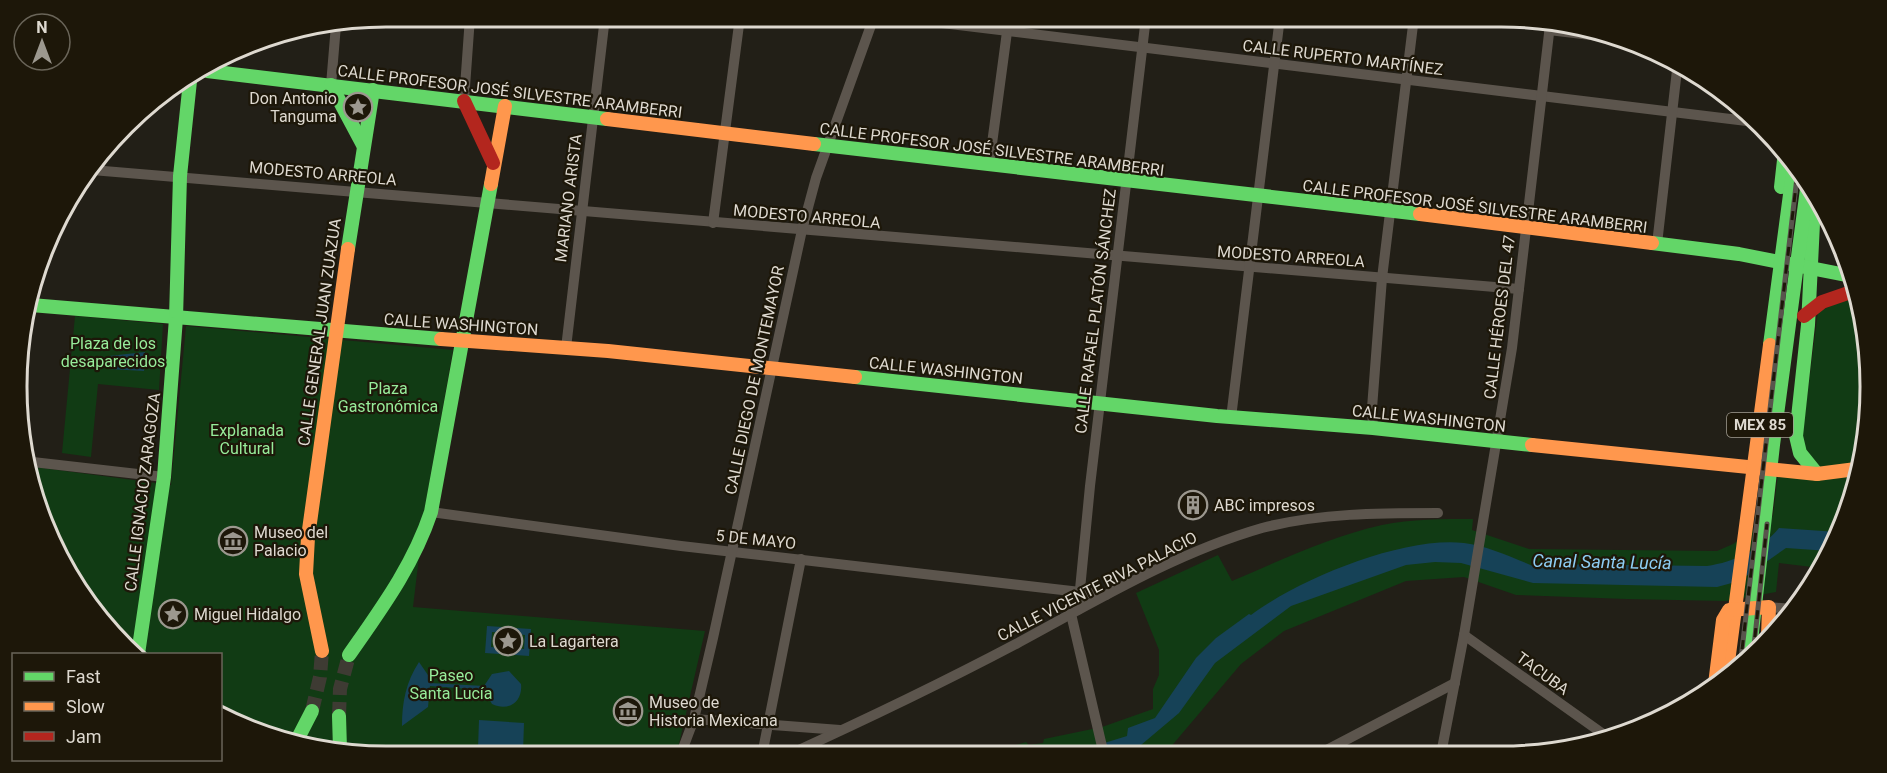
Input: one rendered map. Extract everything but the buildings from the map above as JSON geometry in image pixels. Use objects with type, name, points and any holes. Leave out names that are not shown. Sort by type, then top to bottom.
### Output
[{"type":"main road","name":"CALLE PROFESOR JOSÉ SILVESTRE ARAMBERRI","points":[[213,72],[464,100],[1125,182],[1391,213],[1526,226],[1773,261],[1842,274]]},
{"type":"main road","points":[[331,85],[363,145]]},
{"type":"main road","name":"CALLE IGNACIO ZARAGOZA","points":[[139,648],[164,477],[176,318],[180,176],[189,86]]},
{"type":"main road","name":"CALLE GENERAL JUAN ZUAZUA","points":[[322,651],[306,574],[313,497],[372,90]]},
{"type":"main road","points":[[464,100],[493,163]]},
{"type":"main road","points":[[349,655],[401,580],[421,542],[431,512],[505,106]]},
{"type":"main road","points":[[1745,468],[1784,165]]},
{"type":"main road","name":"MEX 85","points":[[1728,665],[1792,177]]},
{"type":"main road","points":[[1781,190],[1792,202],[1808,201]]},
{"type":"main road","name":"MEX 85","points":[[1751,645],[1786,337],[1806,197]]},
{"type":"main road","points":[[1813,209],[1808,325],[1796,436],[1800,453],[1817,474]]},
{"type":"main road","points":[[1786,337],[1816,306],[1848,293]]},
{"type":"main road","name":"CALLE WASHINGTON","points":[[36,305],[772,367],[1231,417],[1373,428],[1745,468],[1817,474],[1850,471]]},
{"type":"main road","points":[[1749,431],[1760,442],[1769,444],[1796,436]]},
{"type":"main road","points":[[1716,674],[1725,615],[1734,608],[1769,607],[1768,627]]},
{"type":"main road","points":[[299,735],[312,711]]},
{"type":"main road","points":[[339,716],[340,743]]},
{"type":"street","points":[[464,100],[469,27]]},
{"type":"street","name":"MARIANO ARISTA","points":[[566,348],[604,27]]},
{"type":"street","points":[[713,223],[739,27]]},
{"type":"street","name":"CALLE DIEGO DE MONTEMAYOR","points":[[684,746],[693,719],[733,551],[802,230],[828,146],[870,27]]},
{"type":"street","name":"CALLE RUPERTO MARTÍNEZ","points":[[982,27],[1743,121]]},
{"type":"street","points":[[989,166],[1007,27]]},
{"type":"street","name":"CALLE RAFAEL PLATÓN SÁNCHEZ","points":[[1102,746],[1075,612],[1080,591],[1125,182],[1145,27]]},
{"type":"street","points":[[1231,417],[1279,27]]},
{"type":"street","points":[[1373,428],[1372,408],[1382,278],[1413,27]]},
{"type":"street","name":"CALLE HÉROES DEL 47","points":[[1443,746],[1464,635],[1519,289],[1550,30]]},
{"type":"street","points":[[331,85],[336,31]]},
{"type":"street","points":[[1657,244],[1677,73]]},
{"type":"street","name":"MODESTO ARREOLA","points":[[99,170],[356,190],[713,223],[1519,289]]},
{"type":"street","points":[[35,461],[164,477]]},
{"type":"street","name":"5 DE MAYO","points":[[431,512],[733,551],[1106,595]]},
{"type":"street","name":"CALLE VICENTE RIVA PALACIO","points":[[808,746],[1189,554],[1264,528],[1328,518],[1438,513]]},
{"type":"street","points":[[764,746],[801,559]]},
{"type":"street","points":[[1769,607],[1783,608]]},
{"type":"street","name":"TACUBA","points":[[1464,635],[1600,732]]},
{"type":"street","points":[[1335,746],[1455,684]]},
{"type":"street","points":[[693,719],[843,730]]},
{"type":"green space","points":[[1849,297],[1859,363],[1857,433],[1848,480],[1823,546],[1811,567],[1779,563],[1776,592],[1726,601],[1626,599],[1516,595],[1464,577],[1406,581],[1284,631],[1241,664],[1172,746],[1012,746],[1026,742],[1029,745],[1043,743],[1044,739],[1102,727],[1153,709],[1153,689],[1159,675],[1159,650],[1136,593],[1218,555],[1232,581],[1306,550],[1362,530],[1393,523],[1439,519],[1473,519],[1472,530],[1529,549],[1717,551],[1733,544],[1773,516],[1778,474],[1801,476],[1802,437],[1818,312]]},
{"type":"green space","name":"Plaza de los desaparecidos","points":[[75,316],[163,324],[159,390],[98,384],[91,457],[62,453]]},
{"type":"green space","points":[[186,326],[453,350],[425,507],[413,607],[705,631],[678,746],[363,745],[293,734],[227,709],[222,706],[222,653],[145,653],[101,605],[64,546],[46,502],[36,467],[171,485]]},
{"type":"water","points":[[145,352],[144,371],[109,369],[109,356]]},
{"type":"water","name":"Canal Santa Lucía","points":[[1779,528],[1830,531],[1821,550],[1786,548],[1739,581],[1717,587],[1533,583],[1461,563],[1435,562],[1406,565],[1291,606],[1215,663],[1179,713],[1141,745],[1095,746],[1127,736],[1128,728],[1155,718],[1196,658],[1216,638],[1249,614],[1251,615],[1271,601],[1323,575],[1382,553],[1412,546],[1464,543],[1492,550],[1538,568],[1543,564],[1707,566],[1746,554],[1772,536]]},
{"type":"water","points":[[487,626],[531,629],[529,656],[485,653]],"holes":[[[492,632],[525,635],[524,649],[491,647]]]},
{"type":"water","points":[[419,662],[430,678],[430,683],[484,686],[492,674],[509,671],[521,684],[520,696],[513,704],[504,707],[492,704],[484,690],[430,686],[428,707],[402,726],[406,692]]},
{"type":"water","points":[[479,720],[524,723],[523,746],[478,746]]},
{"type":"tunnel","points":[[312,711],[320,677],[322,651]]},
{"type":"tunnel","points":[[339,716],[340,689],[349,655]]},
{"type":"railway","points":[[1742,654],[1796,183]]},
{"type":"railway","points":[[1754,642],[1767,524]]},
{"type":"traffic: fast","points":[[213,72],[607,119]]},
{"type":"traffic: fast","points":[[331,85],[363,145]]},
{"type":"traffic: fast","points":[[139,648],[164,477],[176,318],[180,176],[189,86]]},
{"type":"traffic: fast","points":[[348,249],[373,90]]},
{"type":"traffic: fast","points":[[814,144],[1420,214]]},
{"type":"traffic: fast","points":[[1781,187],[1783,165]]},
{"type":"traffic: fast","points":[[1770,345],[1792,177]]},
{"type":"traffic: fast","points":[[349,655],[406,569],[431,512],[491,184]]},
{"type":"traffic: fast","points":[[1751,645],[1773,445],[1806,198]]},
{"type":"traffic: fast","points":[[1814,210],[1808,325],[1796,436],[1800,453],[1817,474]]},
{"type":"traffic: fast","points":[[1652,243],[1739,254],[1842,274]]},
{"type":"traffic: fast","points":[[36,305],[441,339]]},
{"type":"traffic: fast","points":[[855,377],[1217,416],[1373,428],[1532,445]]},
{"type":"traffic: fast","points":[[299,735],[312,711]]},
{"type":"traffic: fast","points":[[339,716],[340,743]]},
{"type":"traffic: slow","points":[[491,184],[505,106]]},
{"type":"traffic: slow","points":[[607,119],[814,144]]},
{"type":"traffic: slow","points":[[1420,214],[1652,243]]},
{"type":"traffic: slow","points":[[322,651],[306,574],[308,537],[348,249]]},
{"type":"traffic: slow","points":[[441,339],[608,351],[855,377]]},
{"type":"traffic: slow","points":[[1728,665],[1770,345]]},
{"type":"traffic: slow","points":[[1532,445],[1817,474],[1850,470]]},
{"type":"traffic: slow","points":[[1716,674],[1723,620],[1729,610],[1769,607],[1768,627]]},
{"type":"traffic: jam","points":[[464,101],[493,163]]},
{"type":"traffic: jam","points":[[1804,316],[1822,302],[1848,293]]},
{"type":"place","name":"Don Antonio Tanguma","points":[[358,107]]},
{"type":"place","name":"ABC impresos","points":[[1193,505]]},
{"type":"place","name":"Museo del Palacio","points":[[233,541]]},
{"type":"place","name":"Miguel Hidalgo","points":[[173,614]]},
{"type":"place","name":"La Lagartera","points":[[508,641]]},
{"type":"place","name":"Museo de Historia Mexicana","points":[[628,711]]},
{"type":"park label","name":"Plaza Gastronómica","points":[[388,397]]},
{"type":"park label","name":"Explanada Cultural","points":[[247,439]]},
{"type":"park label","name":"Paseo Santa Lucía","points":[[451,684]]}]
